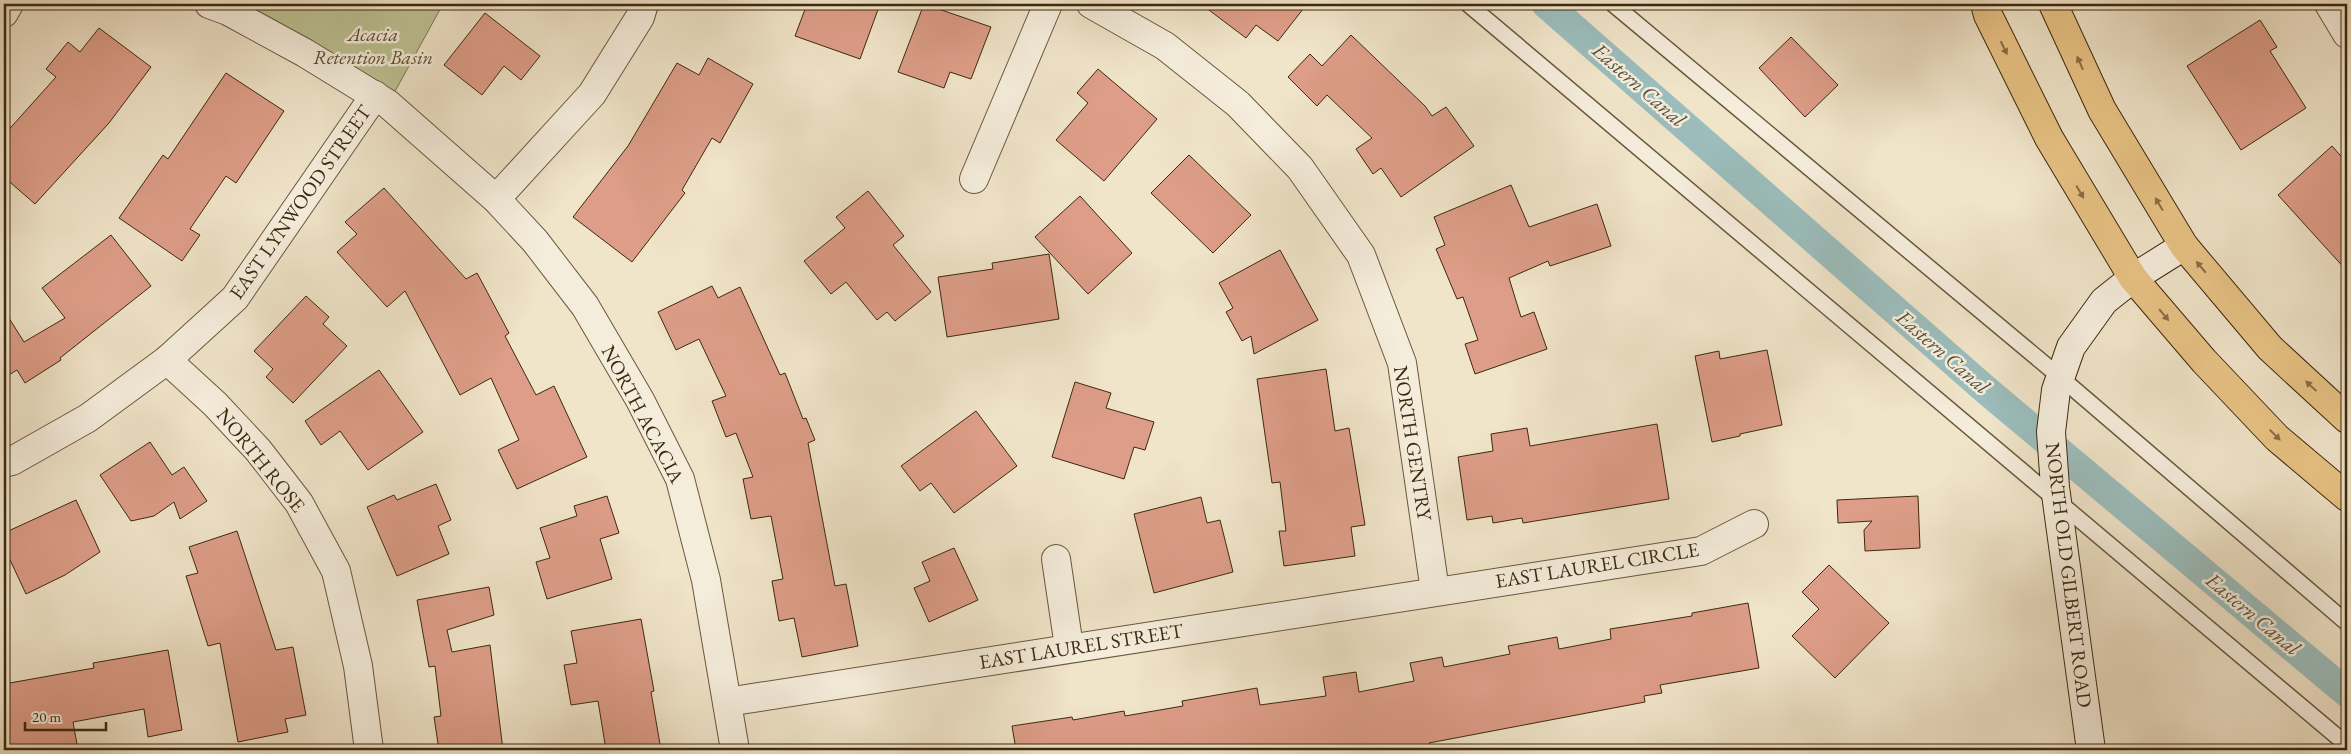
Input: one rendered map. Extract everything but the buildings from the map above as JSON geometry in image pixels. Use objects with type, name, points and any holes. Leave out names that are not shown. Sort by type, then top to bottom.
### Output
[{"type":"main road","points":[[1984,4],[2049,138],[2133,278],[2198,355],[2277,438],[2347,498]]},
{"type":"main road","points":[[2053,4],[2102,110],[2184,246],[2270,348],[2347,419]]},
{"type":"street","points":[[4,13],[9,4]]},
{"type":"street","name":"NORTH ACACIA","points":[[210,4],[228,11],[305,53],[388,104],[496,199],[535,240],[585,306],[640,400],[680,479],[706,580],[735,750]]},
{"type":"street","points":[[496,199],[592,94],[640,17],[644,4]]},
{"type":"street","points":[[974,179],[1048,4]]},
{"type":"street","name":"NORTH GENTRY","points":[[1091,4],[1165,46],[1238,104],[1300,168],[1361,255],[1402,363],[1435,591]]},
{"type":"street","points":[[2329,4],[2347,34]]},
{"type":"street","name":"EAST LYNWOOD STREET","points":[[4,463],[12,461],[88,418],[167,360],[235,298],[375,95]]},
{"type":"street","name":"NORTH OLD GILBERT ROAD","points":[[2091,750],[2057,494],[2051,432],[2058,384],[2071,347],[2104,301],[2133,278],[2184,246]]},
{"type":"street","name":"NORTH ROSE","points":[[167,360],[215,404],[258,450],[299,503],[336,571],[358,666],[369,750]]},
{"type":"street","name":"EAST LAUREL CIRCLE","points":[[1435,591],[1700,551],[1754,524]]},
{"type":"street","points":[[1056,560],[1069,648]]},
{"type":"street","name":"EAST LAUREL STREET","points":[[727,702],[1435,591]]},
{"type":"lane","points":[[1468,4],[2057,494],[2347,745]]},
{"type":"lane","points":[[1613,4],[2058,384],[2347,623]]},
{"type":"green space","name":"Acacia Retention Basin","points":[[209,4],[443,4],[388,104]]},
{"type":"waterway","name":"Eastern Canal","points":[[1546,4],[1986,390],[2347,693]]}]
